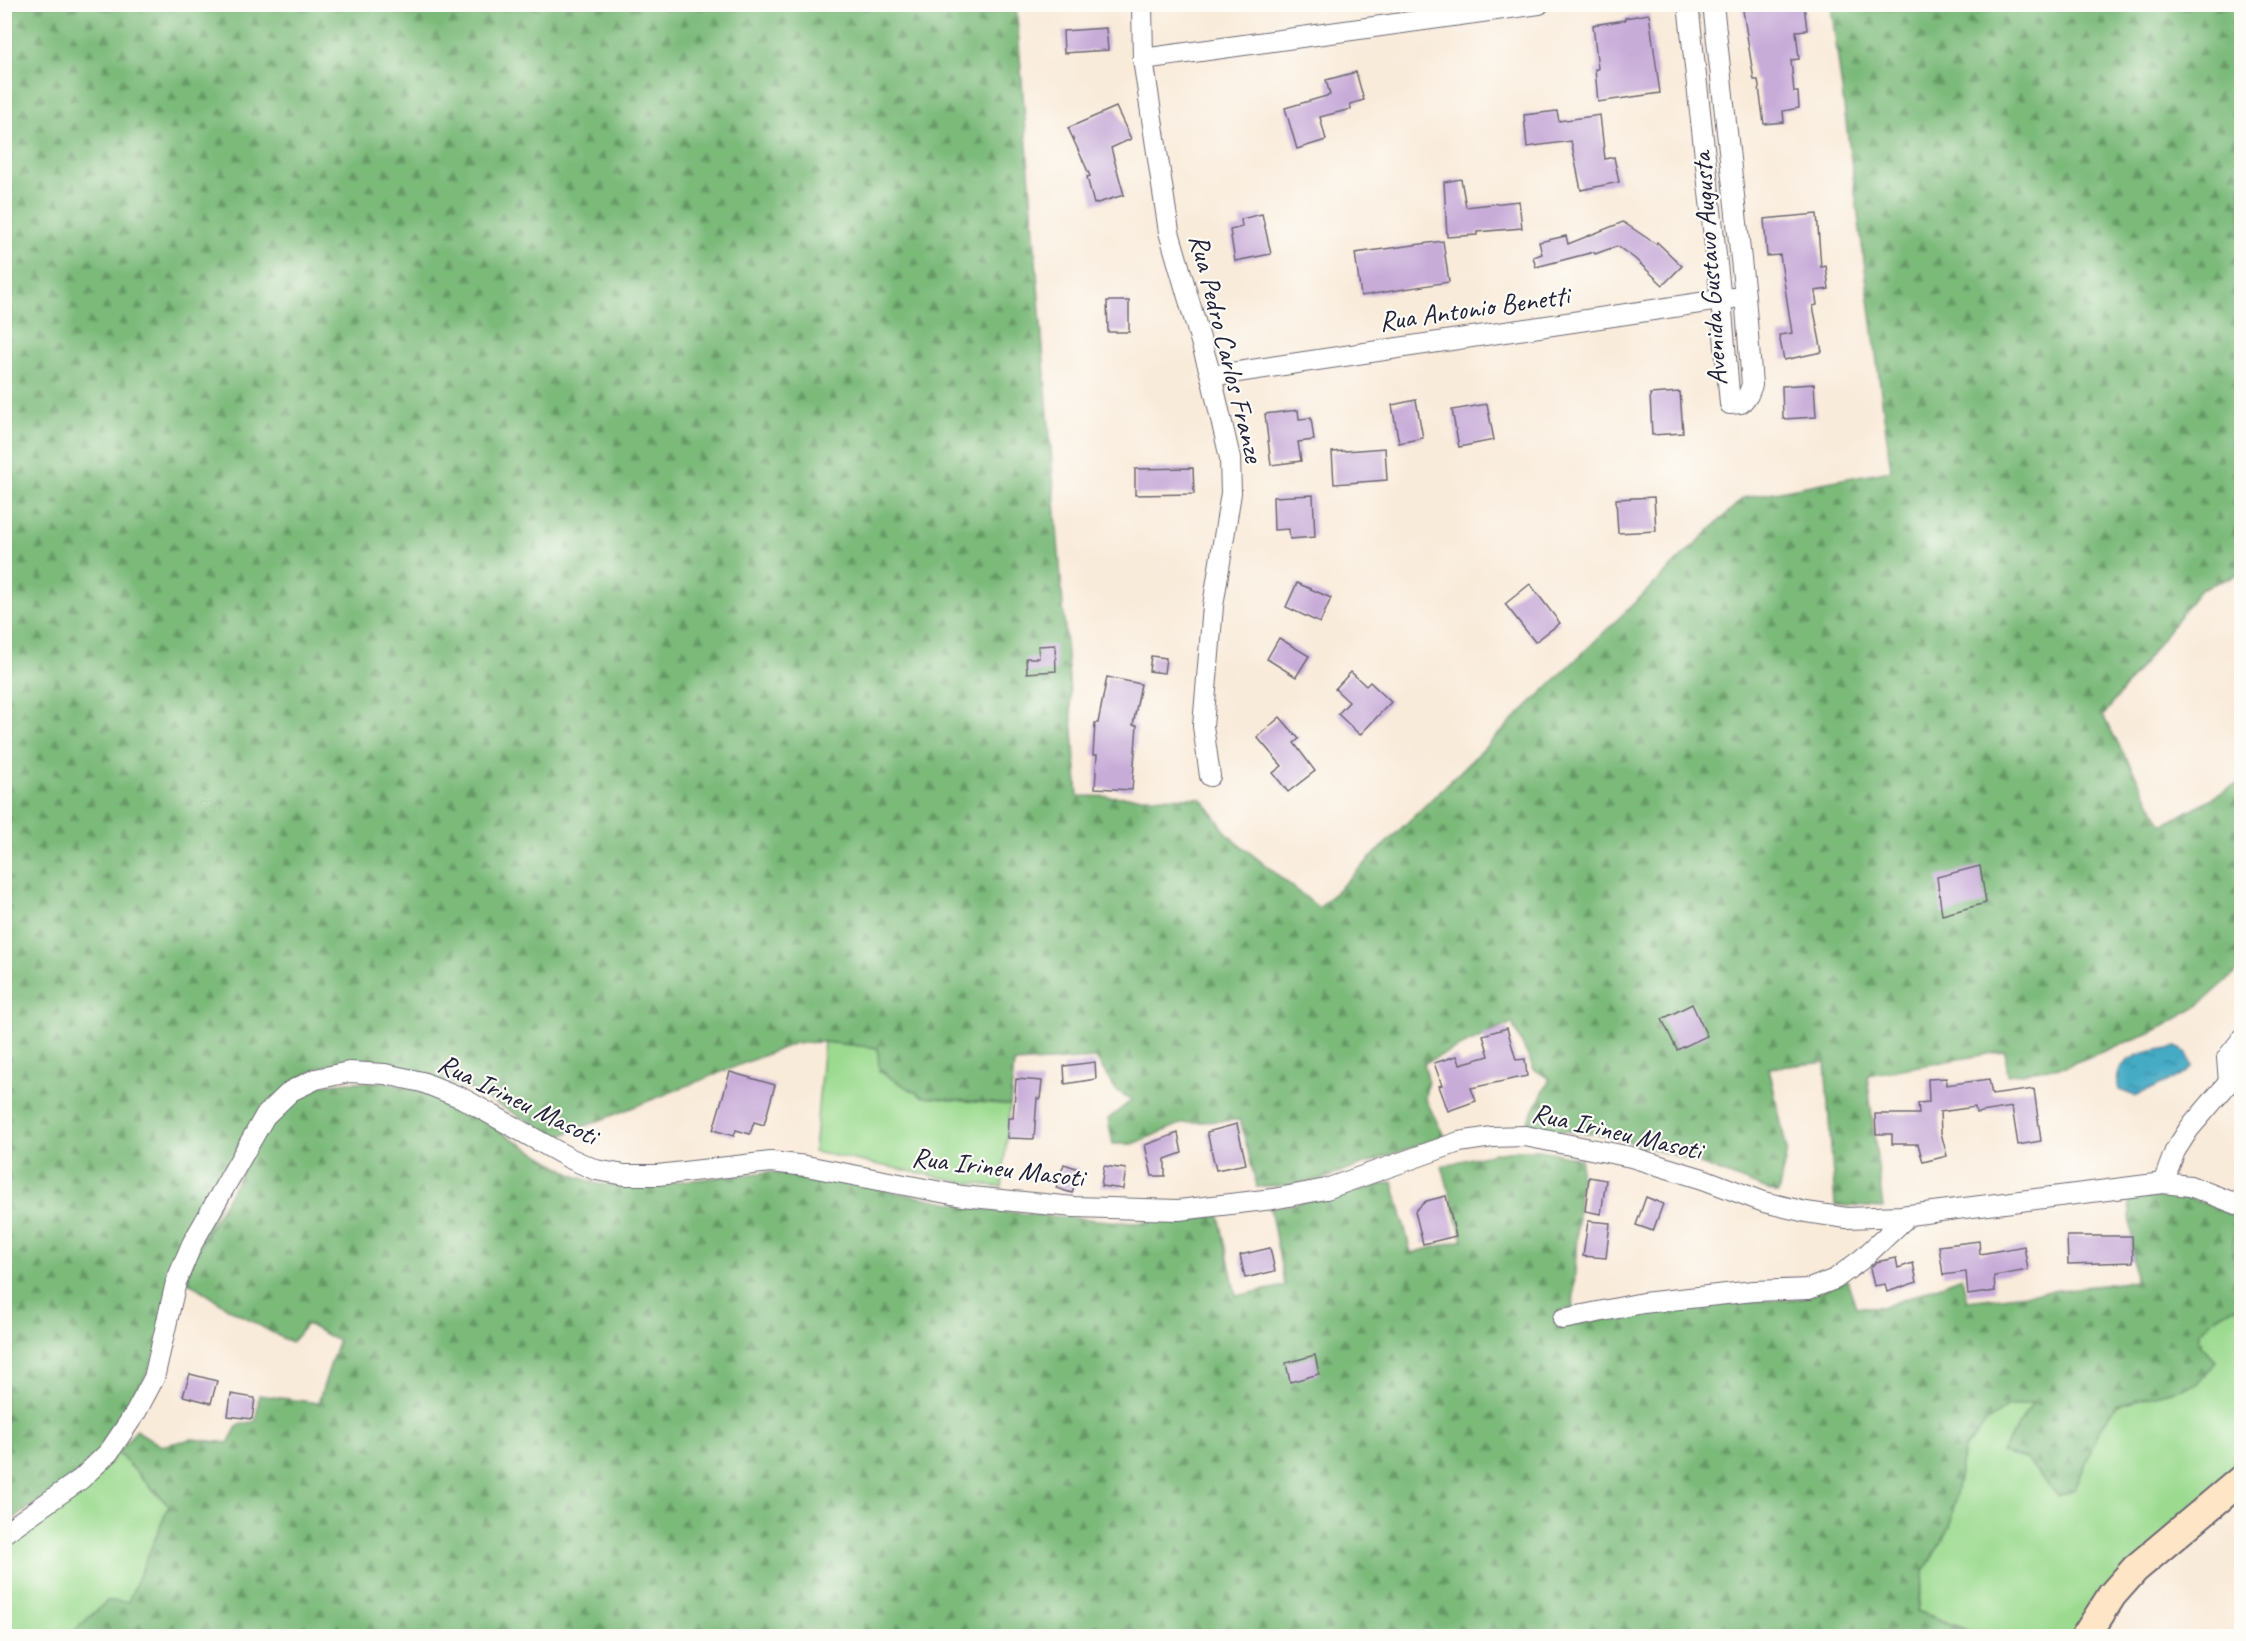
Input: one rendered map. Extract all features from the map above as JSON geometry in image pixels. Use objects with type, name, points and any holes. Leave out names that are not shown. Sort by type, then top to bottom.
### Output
[{"type":"street","name":"Rua Pedro Carlos Franze","points":[[1142,4],[1143,59],[1169,232],[1211,376],[1230,458],[1231,493],[1213,606],[1203,726],[1210,776]]},
{"type":"street","points":[[1143,59],[1539,4]]},
{"type":"street","name":"Avenida Gustavo Augusta","points":[[1688,4],[1722,300],[1730,404],[1741,403],[1748,396],[1752,385],[1745,296],[1713,4]]},
{"type":"street","name":"Rua Antonio Benetti","points":[[1211,376],[1745,296]]},
{"type":"street","points":[[2163,1183],[2175,1151],[2189,1129],[2235,1074],[2227,1058],[2241,1039]]},
{"type":"street","name":"Rua Irineu Masoti","points":[[4,1533],[81,1479],[109,1452],[136,1412],[154,1377],[176,1282],[192,1244],[265,1116],[291,1091],[316,1079],[349,1072],[385,1074],[422,1082],[462,1098],[569,1158],[596,1170],[626,1175],[658,1175],[771,1162],[817,1168],[962,1196],[1074,1207],[1179,1210],[1273,1198],[1326,1189],[1459,1142],[1492,1137],[1525,1136],[1630,1157],[1703,1179],[1764,1202],[1806,1212],[1847,1218],[1909,1215],[2163,1183],[2190,1186],[2241,1206]]},
{"type":"street","points":[[1563,1319],[1642,1303],[1754,1291],[1809,1289],[1835,1279],[1862,1259],[1909,1215]]},
{"type":"street","points":[[2086,1636],[2112,1595],[2135,1569],[2241,1479]]},
{"type":"green space","points":[[5,5],[1016,5],[1078,796],[1201,798],[1229,836],[1319,908],[1743,498],[1891,470],[1831,5],[2241,5],[2241,574],[2200,589],[2103,716],[2163,825],[2241,782],[2241,968],[2196,1008],[2155,1031],[2066,1066],[2008,1075],[2005,1051],[1867,1075],[1883,1208],[1835,1205],[1825,1062],[1769,1068],[1787,1150],[1778,1194],[1687,1159],[1605,1135],[1525,1127],[1550,1079],[1534,1069],[1512,1023],[1424,1063],[1428,1079],[1425,1098],[1444,1136],[1322,1179],[1289,1185],[1257,1187],[1240,1120],[1183,1123],[1133,1144],[1113,1144],[1108,1119],[1132,1100],[1116,1090],[1096,1058],[1014,1063],[1010,1105],[923,1097],[879,1071],[878,1048],[824,1042],[795,1043],[558,1137],[471,1090],[385,1064],[350,1062],[321,1067],[296,1079],[252,1124],[147,1374],[106,1445],[76,1475],[5,1525]]},
{"type":"green space","points":[[824,1042],[879,1048],[923,1097],[1010,1105],[1002,1187],[969,1183],[814,1152]]},
{"type":"green space","points":[[388,1082],[422,1092],[466,1111],[573,1175],[598,1184],[629,1187],[768,1172],[821,1178],[994,1211],[1133,1223],[1219,1215],[1236,1296],[1285,1286],[1270,1208],[1393,1182],[1411,1253],[1463,1240],[1442,1166],[1514,1150],[1539,1150],[1581,1159],[1573,1309],[1558,1311],[1561,1327],[1663,1307],[1804,1298],[1847,1280],[1856,1307],[1884,1307],[1962,1277],[1967,1301],[2135,1281],[2129,1199],[2178,1196],[2205,1203],[2239,1218],[2233,1243],[2240,1305],[2218,1315],[2199,1332],[2199,1344],[2216,1361],[2197,1384],[2116,1405],[2099,1431],[2075,1489],[2058,1496],[2026,1459],[2001,1453],[2033,1402],[2007,1407],[1985,1424],[1964,1449],[1950,1527],[1924,1571],[1917,1611],[1977,1634],[1977,1636],[69,1636],[107,1601],[128,1602],[169,1506],[118,1453],[136,1430],[161,1446],[192,1439],[228,1443],[238,1425],[256,1421],[259,1395],[318,1403],[338,1341],[307,1324],[291,1343],[228,1308],[184,1279],[270,1121],[294,1097],[321,1085]]},
{"type":"green space","points":[[2239,1218],[2241,1219],[2241,1465],[2074,1636],[1977,1636],[1977,1633],[1917,1611],[1924,1571],[1950,1527],[1964,1449],[1982,1426],[2007,1407],[2034,1402],[2026,1459],[2075,1489],[2099,1431],[2116,1405],[2197,1384],[2216,1361],[2199,1344],[2199,1331],[2218,1315],[2240,1304],[2233,1243]]},
{"type":"green space","points":[[118,1453],[169,1506],[128,1602],[107,1601],[69,1636],[5,1636],[5,1548],[78,1492]]},
{"type":"water","points":[[2177,1047],[2187,1053],[2192,1066],[2184,1074],[2135,1096],[2119,1090],[2120,1069],[2126,1062],[2145,1053]]},
{"type":"building","points":[[1742,4],[1779,4],[1779,8],[1804,5],[1807,30],[1796,31],[1799,59],[1791,60],[1794,92],[1798,92],[1799,108],[1783,111],[1784,122],[1764,124],[1758,80],[1754,80]]},
{"type":"building","points":[[1649,14],[1660,93],[1598,102],[1595,69],[1598,69],[1593,25]]},
{"type":"building","points":[[1106,28],[1108,50],[1064,53],[1063,31]]},
{"type":"building","points":[[1356,72],[1364,100],[1350,104],[1351,109],[1320,117],[1326,140],[1297,149],[1285,108],[1330,95],[1326,80]]},
{"type":"building","points":[[1116,107],[1131,139],[1111,148],[1124,195],[1094,204],[1087,177],[1090,176],[1068,128]]},
{"type":"building","points":[[1557,111],[1559,121],[1600,115],[1605,159],[1614,157],[1619,182],[1581,190],[1571,141],[1527,147],[1524,115]]},
{"type":"building","points":[[1461,179],[1466,207],[1519,201],[1522,228],[1447,237],[1444,182]]},
{"type":"building","points":[[1262,214],[1271,254],[1235,261],[1230,230],[1242,227],[1241,219]]},
{"type":"building","points":[[1817,214],[1821,267],[1826,266],[1829,289],[1815,291],[1817,305],[1813,306],[1822,352],[1784,360],[1779,335],[1792,333],[1780,255],[1767,256],[1764,219]]},
{"type":"building","points":[[1623,222],[1656,244],[1657,242],[1682,266],[1663,285],[1634,258],[1617,246],[1595,254],[1594,252],[1536,267],[1533,257],[1542,254],[1539,242],[1566,236],[1568,244]]},
{"type":"building","points":[[1443,241],[1449,282],[1361,296],[1355,253]]},
{"type":"building","points":[[1107,301],[1129,301],[1129,332],[1108,332]]},
{"type":"building","points":[[1814,384],[1816,417],[1783,419],[1782,386]]},
{"type":"building","points":[[1680,392],[1683,433],[1652,435],[1650,394]]},
{"type":"building","points":[[1416,400],[1423,438],[1399,443],[1392,405]]},
{"type":"building","points":[[1487,404],[1494,440],[1459,447],[1452,410]]},
{"type":"building","points":[[1298,410],[1299,419],[1311,418],[1314,440],[1298,442],[1301,461],[1271,465],[1265,414]]},
{"type":"building","points":[[1385,448],[1387,480],[1334,484],[1332,452]]},
{"type":"building","points":[[1193,468],[1194,494],[1135,495],[1135,469]]},
{"type":"building","points":[[1313,495],[1315,537],[1290,539],[1289,529],[1274,530],[1273,497]]},
{"type":"building","points":[[1654,497],[1656,531],[1618,533],[1616,499]]},
{"type":"building","points":[[1297,583],[1331,598],[1320,623],[1286,607]]},
{"type":"building","points":[[1530,584],[1560,623],[1535,642],[1505,604]]},
{"type":"building","points":[[1279,638],[1309,656],[1296,677],[1267,659]]},
{"type":"building","points":[[1055,645],[1056,671],[1027,673],[1026,658],[1039,658],[1038,646]]},
{"type":"building","points":[[1151,656],[1166,658],[1164,673],[1149,671]]},
{"type":"building","points":[[1351,672],[1366,686],[1370,682],[1391,702],[1360,735],[1338,714],[1349,702],[1335,689]]},
{"type":"building","points":[[1107,677],[1141,684],[1133,725],[1137,725],[1132,790],[1095,788],[1097,755],[1093,755],[1095,723],[1098,723]]},
{"type":"building","points":[[1280,717],[1299,739],[1294,743],[1315,771],[1288,792],[1273,773],[1282,766],[1257,737]]},
{"type":"building","points":[[1980,866],[1986,903],[1942,915],[1937,877]]},
{"type":"building","points":[[1692,1004],[1707,1036],[1677,1050],[1662,1019]]},
{"type":"building","points":[[1507,1028],[1516,1060],[1525,1059],[1527,1076],[1471,1088],[1476,1101],[1448,1111],[1434,1063],[1457,1056],[1460,1064],[1489,1056],[1483,1035]]},
{"type":"building","points":[[1095,1062],[1096,1079],[1065,1084],[1064,1066]]},
{"type":"building","points":[[730,1072],[775,1085],[764,1125],[754,1122],[750,1134],[736,1130],[734,1136],[713,1130]]},
{"type":"building","points":[[1946,1078],[1946,1085],[1989,1079],[1992,1095],[2034,1089],[2041,1141],[2018,1145],[2012,1107],[1976,1113],[1975,1107],[1940,1112],[1941,1133],[1947,1156],[1923,1162],[1918,1144],[1892,1144],[1892,1134],[1876,1134],[1875,1114],[1919,1114],[1918,1103],[1929,1102],[1928,1079]]},
{"type":"building","points":[[1016,1079],[1042,1081],[1040,1099],[1037,1098],[1034,1139],[1007,1138],[1008,1118],[1013,1118]]},
{"type":"building","points":[[1237,1124],[1246,1164],[1216,1170],[1207,1132]]},
{"type":"building","points":[[1178,1133],[1182,1153],[1165,1159],[1165,1176],[1152,1176],[1145,1145]]},
{"type":"building","points":[[1064,1164],[1079,1169],[1072,1193],[1056,1188]]},
{"type":"building","points":[[1104,1166],[1126,1169],[1123,1189],[1101,1186]]},
{"type":"building","points":[[1589,1177],[1606,1180],[1601,1214],[1585,1211]]},
{"type":"building","points":[[1446,1196],[1456,1236],[1423,1244],[1415,1211],[1426,1201]]},
{"type":"building","points":[[1646,1197],[1663,1204],[1653,1231],[1636,1225]]},
{"type":"building","points":[[1588,1221],[1610,1223],[1606,1258],[1583,1256]]},
{"type":"building","points":[[2067,1236],[2132,1236],[2133,1262],[2068,1264]]},
{"type":"building","points":[[1979,1241],[1980,1254],[2024,1246],[2028,1270],[1994,1276],[1995,1291],[1968,1295],[1966,1272],[1943,1275],[1939,1246]]},
{"type":"building","points":[[1270,1248],[1275,1271],[1245,1278],[1240,1255]]},
{"type":"building","points":[[1896,1258],[1898,1268],[1913,1263],[1917,1282],[1887,1292],[1885,1284],[1874,1286],[1870,1268],[1876,1262]]},
{"type":"building","points":[[1315,1355],[1319,1374],[1290,1382],[1286,1363]]},
{"type":"building","points":[[190,1374],[217,1381],[211,1403],[183,1396]]},
{"type":"building","points":[[231,1394],[255,1398],[252,1419],[228,1416]]}]
